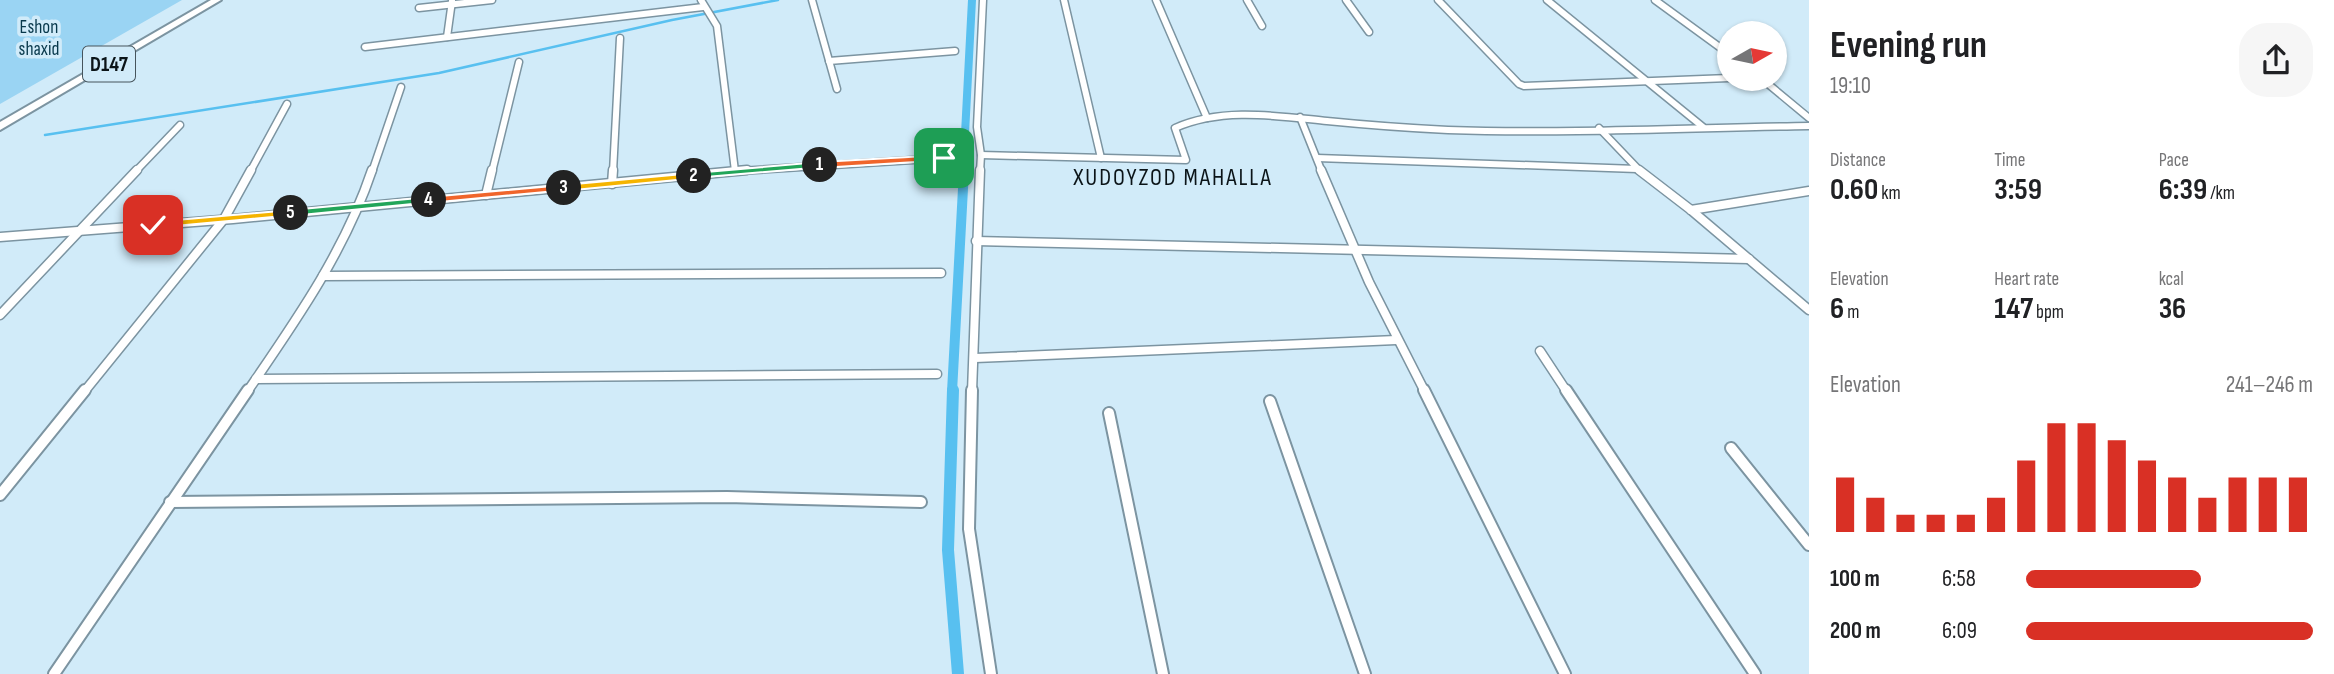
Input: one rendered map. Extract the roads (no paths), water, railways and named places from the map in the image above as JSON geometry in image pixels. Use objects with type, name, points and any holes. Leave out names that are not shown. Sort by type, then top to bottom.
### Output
[{"type":"main road","name":"D147","points":[[0,117],[203,0]]},
{"type":"main road","name":"D147","points":[[0,127],[217,0]]},
{"type":"street","points":[[419,8],[452,2],[492,0]]},
{"type":"street","points":[[812,0],[837,89]]},
{"type":"street","points":[[983,0],[977,127],[981,155],[976,241],[969,529],[991,674]]},
{"type":"street","points":[[1064,0],[1101,158]]},
{"type":"street","points":[[1156,0],[1207,118]]},
{"type":"street","points":[[1247,0],[1262,26]]},
{"type":"street","points":[[1346,0],[1369,32]]},
{"type":"street","points":[[1438,0],[1519,84],[1524,86],[1717,78]]},
{"type":"street","points":[[1547,0],[1703,127]]},
{"type":"street","points":[[1655,0],[1717,45]]},
{"type":"street","points":[[447,37],[452,2]]},
{"type":"street","points":[[365,47],[706,9],[717,26],[735,171]]},
{"type":"street","points":[[612,184],[620,38]]},
{"type":"street","points":[[830,61],[955,51]]},
{"type":"street","points":[[486,195],[519,62]]},
{"type":"street","points":[[54,674],[256,379],[323,276],[360,206],[401,88]]},
{"type":"street","points":[[1776,91],[1809,118]]},
{"type":"street","points":[[0,495],[224,219],[288,104]]},
{"type":"street","points":[[981,155],[1186,160],[1175,128],[1207,118],[1267,114],[1371,126],[1515,131],[1809,126]]},
{"type":"street","points":[[1300,117],[1354,251],[1396,340],[1418,378],[1564,674]]},
{"type":"street","points":[[0,315],[180,125]]},
{"type":"street","points":[[1599,128],[1637,169],[1691,210],[1809,310]]},
{"type":"street","points":[[0,237],[224,219],[735,171],[944,158]]},
{"type":"street","points":[[1317,158],[1637,169]]},
{"type":"street","points":[[1691,210],[1809,191]]},
{"type":"street","points":[[976,241],[1749,259]]},
{"type":"street","points":[[323,276],[941,273]]},
{"type":"street","points":[[975,358],[1396,340]]},
{"type":"street","points":[[1539,351],[1755,674]]},
{"type":"street","points":[[256,379],[937,373]]},
{"type":"street","points":[[1270,401],[1365,674]]},
{"type":"street","points":[[1109,413],[1163,674]]},
{"type":"street","points":[[1731,448],[1809,545]]},
{"type":"street","points":[[170,502],[727,497],[921,502]]},
{"type":"waterway","points":[[45,135],[439,73],[672,20],[778,0]]},
{"type":"waterway","points":[[963,172],[972,0]]},
{"type":"waterway","points":[[952,392],[964,170]]},
{"type":"waterway","points":[[953,390],[948,550],[958,674]]},
{"type":"district","name":"XUDOYZOD MAHALLA","points":[[1173,177]]},
{"type":"park label","name":"Eshon shaxid","points":[[39,38]]}]
